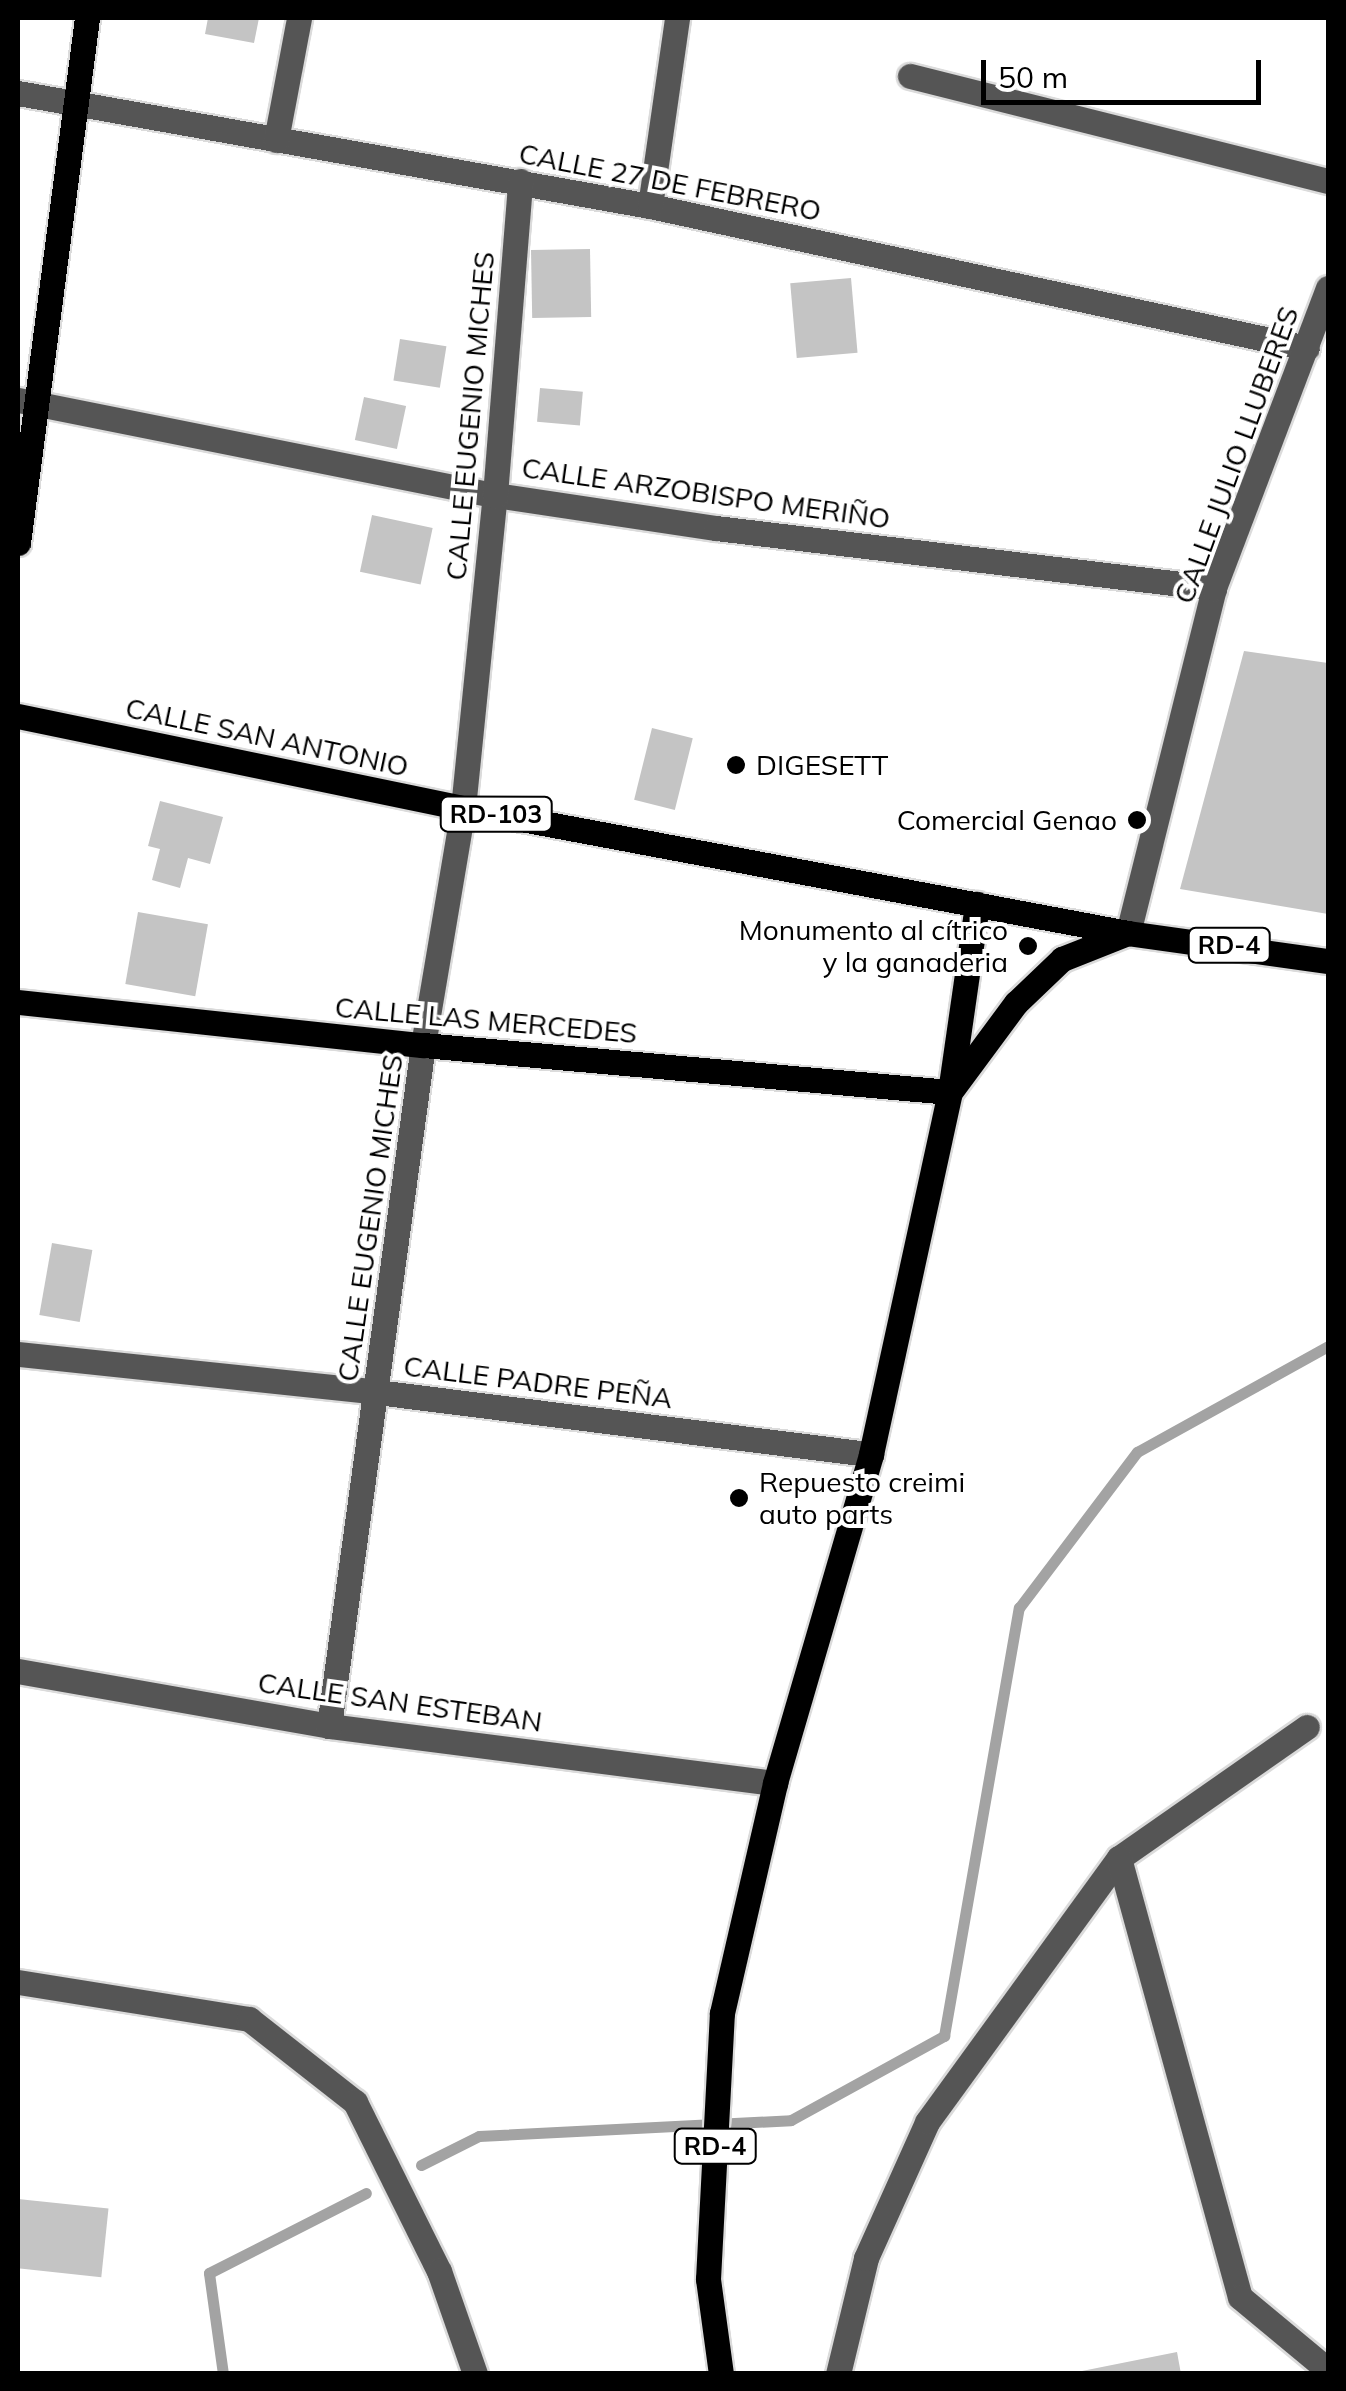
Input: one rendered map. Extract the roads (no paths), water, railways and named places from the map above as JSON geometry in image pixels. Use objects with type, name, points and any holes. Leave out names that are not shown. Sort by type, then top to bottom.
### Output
[{"type":"main road","points":[[18,543],[28,402],[87,18]]},
{"type":"main road","name":"CALLE SAN ANTONIO","points":[[18,716],[463,808],[977,904]]},
{"type":"main road","name":"RD-4","points":[[721,2374],[708,2279],[722,2013],[775,1784],[871,1454],[950,1092],[977,904],[1128,933],[1328,961]]},
{"type":"main road","name":"RD-4","points":[[950,1092],[1016,1003],[1062,959],[1128,933]]},
{"type":"main road","name":"CALLE LAS MERCEDES","points":[[18,1002],[423,1045],[950,1092]]},
{"type":"street","points":[[276,140],[299,18]]},
{"type":"street","points":[[650,206],[677,18]]},
{"type":"street","points":[[910,76],[1328,181]]},
{"type":"street","name":"CALLE 27 DE FEBRERO","points":[[18,94],[650,206],[1307,348]]},
{"type":"street","name":"CALLE EUGENIO MICHES","points":[[329,1726],[423,1045],[463,808],[495,495],[520,181]]},
{"type":"street","name":"CALLE JULIO LLUBERES","points":[[1128,933],[1214,588],[1328,288]]},
{"type":"street","name":"CALLE ARZOBISPO MERIÑO","points":[[28,402],[495,495],[716,528],[1214,588]]},
{"type":"street","name":"CALLE PADRE PEÑA","points":[[18,1354],[377,1392],[871,1454]]},
{"type":"street","name":"CALLE SAN ESTEBAN","points":[[18,1670],[329,1726],[775,1784]]},
{"type":"street","points":[[838,2374],[866,2258],[927,2122],[1119,1858],[1307,1727]]},
{"type":"street","points":[[1119,1858],[1240,2297],[1328,2370]]},
{"type":"street","points":[[18,1982],[249,2019],[356,2102],[439,2271],[475,2374]]},
{"type":"waterway","points":[[421,2165],[479,2136],[791,2120],[944,2036],[1019,1608],[1137,1452],[1328,1346]]},
{"type":"waterway","points":[[223,2374],[209,2273],[366,2193]]},
{"type":"place","name":"DIGESETT","points":[[736,765]]},
{"type":"place","name":"Comercial Genao","points":[[1137,820]]},
{"type":"place","name":"Monumento al cítrico y la ganaderia","points":[[1028,946]]},
{"type":"place","name":"Repuesto creimi auto parts","points":[[739,1498]]}]
